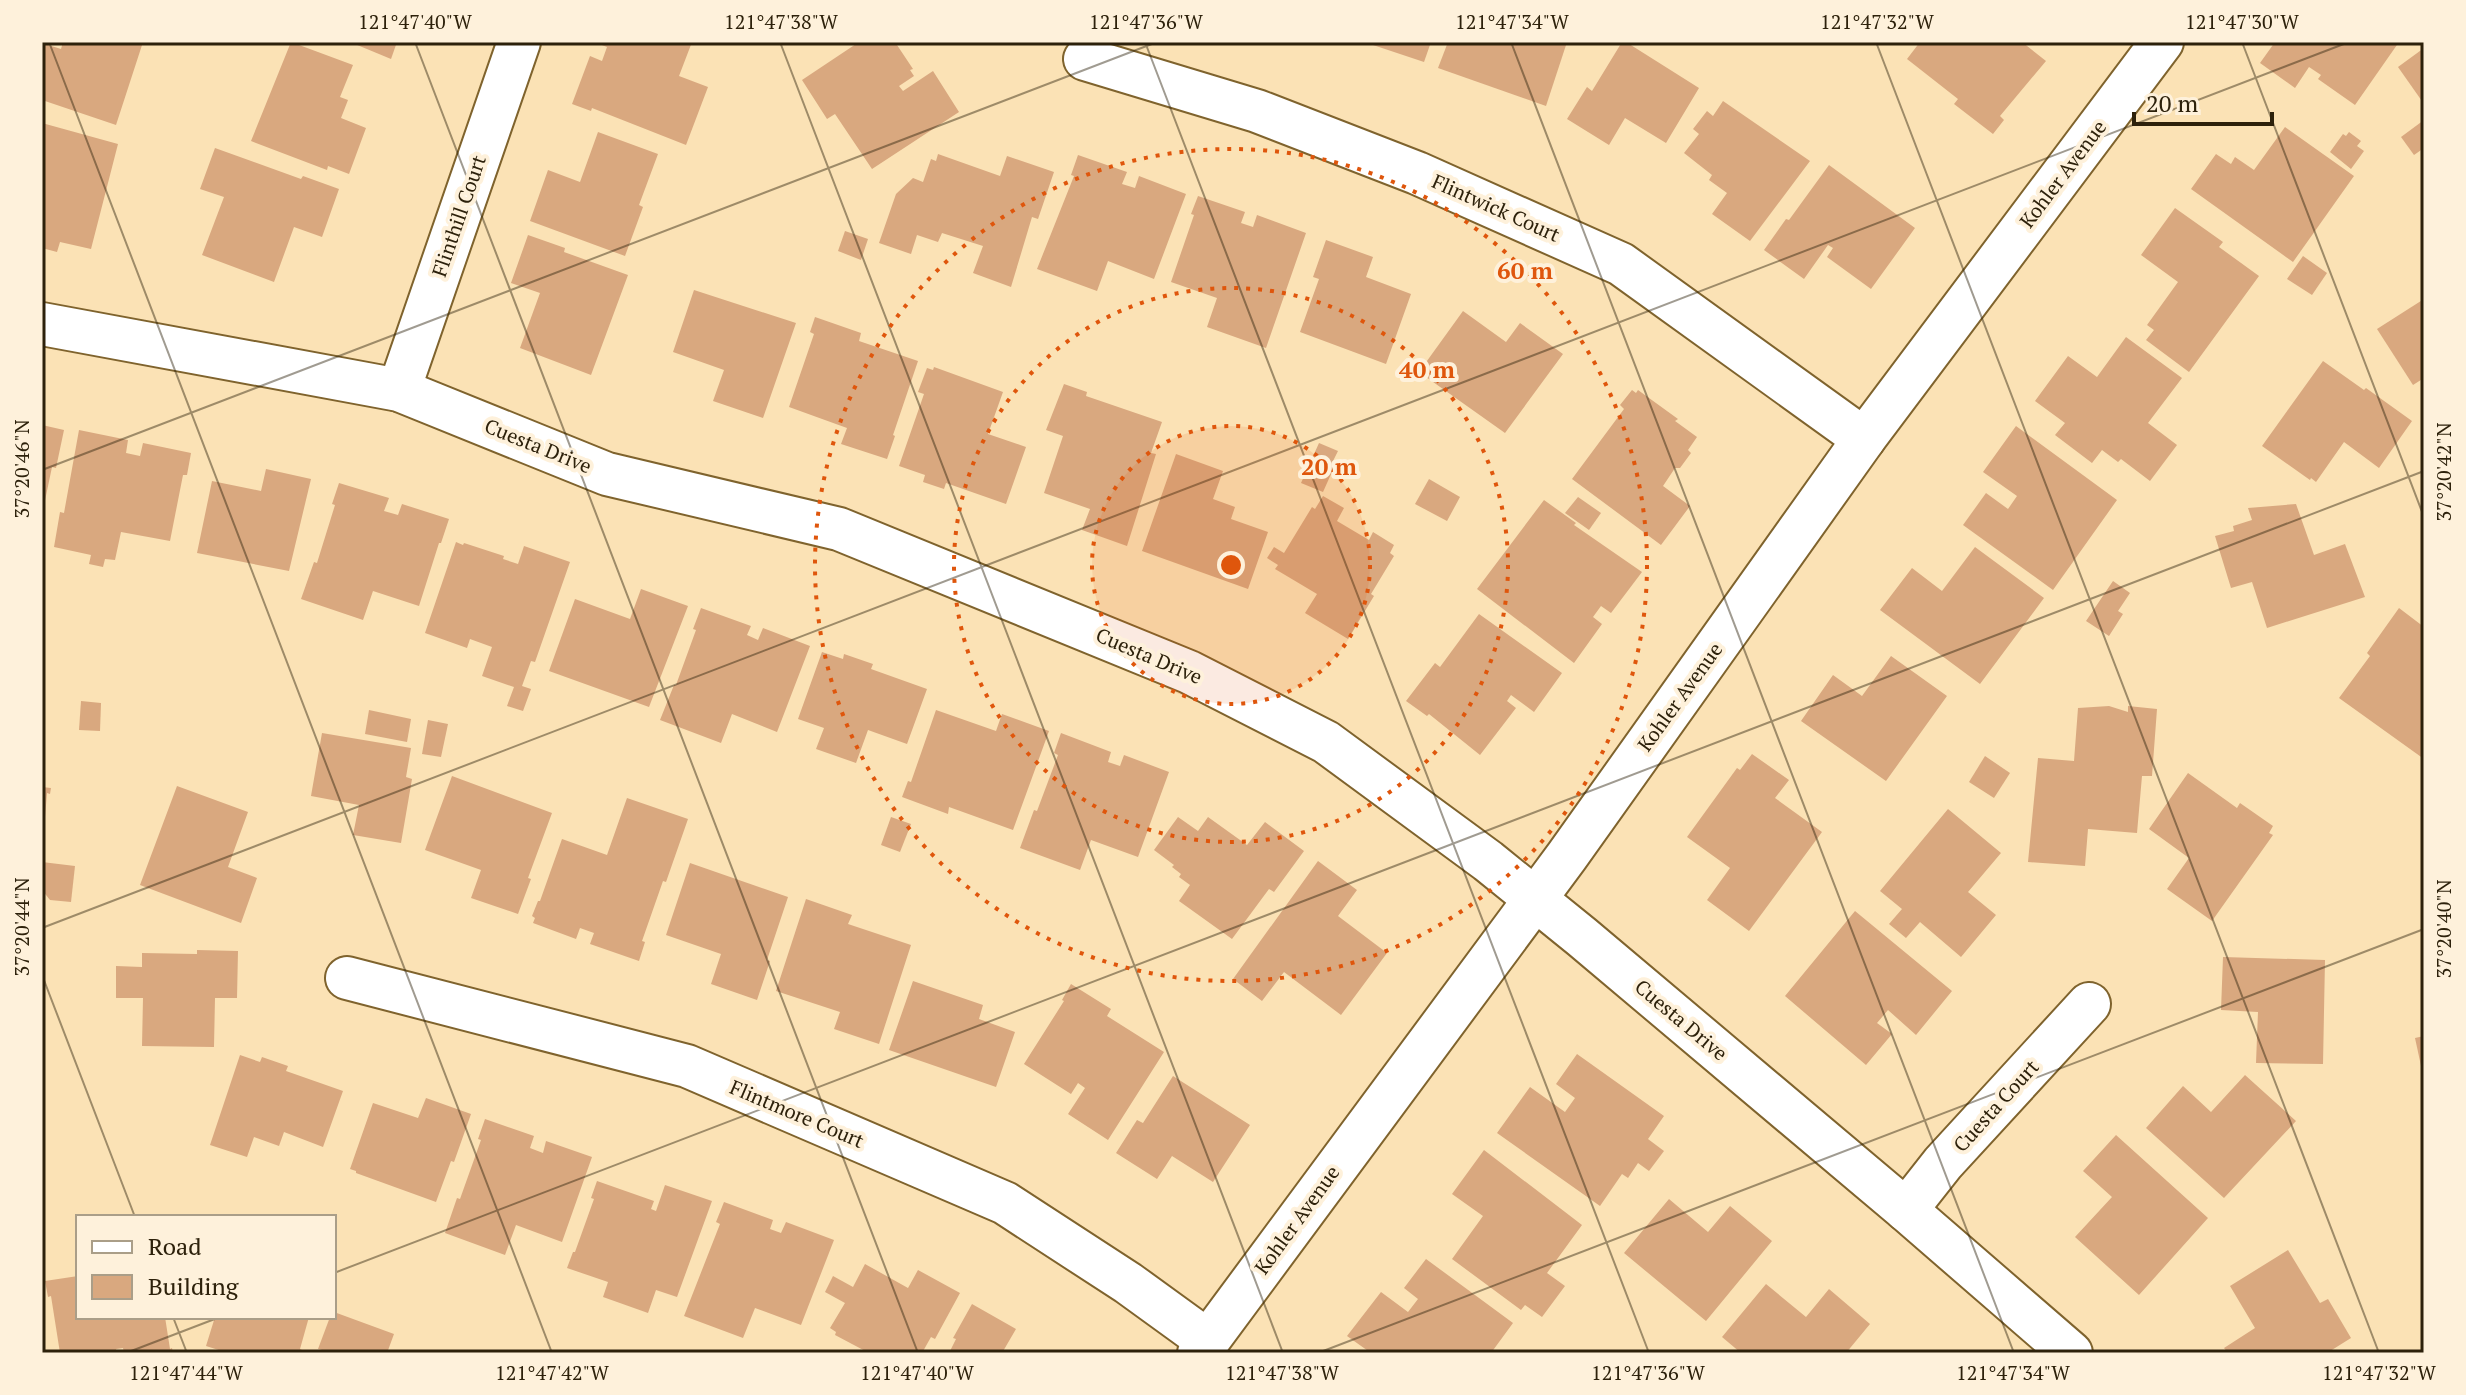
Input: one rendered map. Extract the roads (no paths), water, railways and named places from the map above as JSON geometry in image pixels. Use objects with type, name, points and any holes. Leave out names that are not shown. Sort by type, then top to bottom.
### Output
[{"type":"street","name":"Flinthill Court","points":[[399,390],[519,42]]},
{"type":"street","name":"Kohler Avenue","points":[[1203,1347],[1535,899],[1864,439],[2162,42]]},
{"type":"street","name":"Flintwick Court","points":[[1085,59],[1257,111],[1417,173],[1621,264],[1864,439]]},
{"type":"street","name":"Cuesta Drive","points":[[42,324],[399,390],[607,474],[839,529],[1189,672],[1326,742],[1488,861],[1906,1210],[2071,1353]]},
{"type":"street","name":"Flintmore Court","points":[[347,978],[687,1066],[1005,1203],[1128,1283],[1203,1347]]},
{"type":"street","name":"Cuesta Court","points":[[1906,1210],[1943,1163],[2089,1004]]}]
